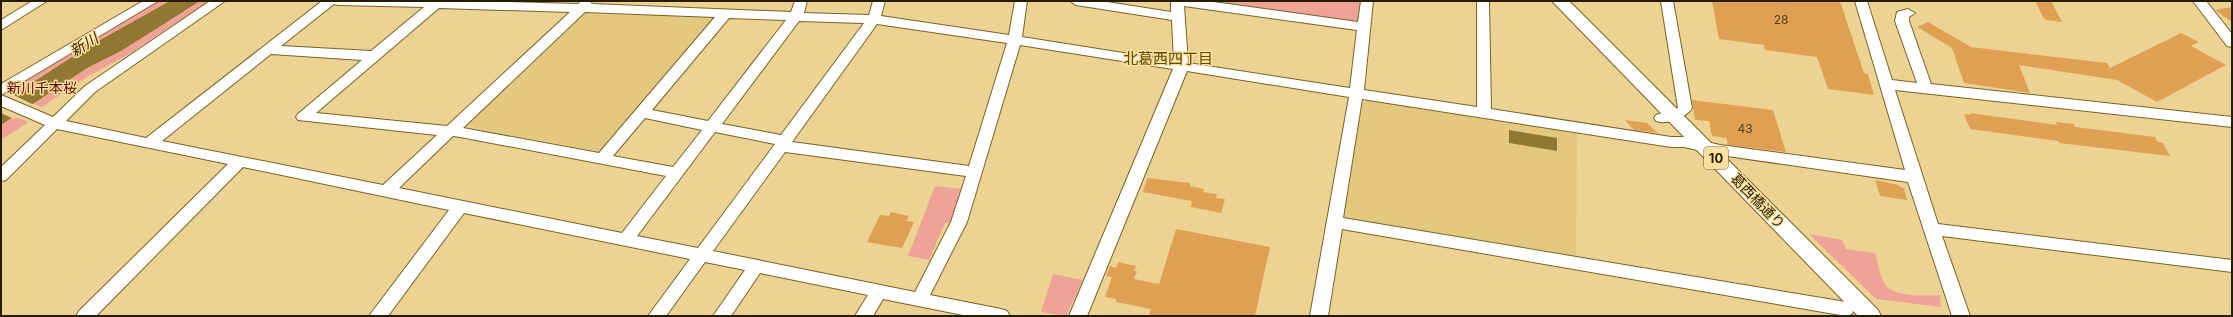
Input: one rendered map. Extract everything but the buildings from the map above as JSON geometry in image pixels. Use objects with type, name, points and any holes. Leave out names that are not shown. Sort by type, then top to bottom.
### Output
[{"type":"main road","name":"葛西橋通り","points":[[1546,1],[1667,116],[1705,148],[1871,316]]},
{"type":"main road","name":"葛西橋通り","points":[[1560,1],[1667,116],[1684,142],[1850,312]]},
{"type":"street","points":[[1,26],[41,1]]},
{"type":"street","points":[[1,90],[152,1]]},
{"type":"street","points":[[1,176],[90,89],[219,1]]},
{"type":"street","points":[[149,143],[330,1]]},
{"type":"street","points":[[338,1],[586,4],[725,14],[873,20],[1356,95],[1671,142],[1684,142],[1705,148],[1914,177]]},
{"type":"street","points":[[626,241],[796,16],[801,1]]},
{"type":"street","points":[[657,316],[700,255],[873,20],[879,1]]},
{"type":"street","points":[[920,299],[959,222],[1015,41],[1021,1]]},
{"type":"street","points":[[1076,1],[1177,17]]},
{"type":"street","points":[[1078,316],[1181,68],[1177,17],[1178,1],[1363,27]]},
{"type":"street","points":[[1318,316],[1356,95],[1367,1]]},
{"type":"street","points":[[1483,1],[1484,114]]},
{"type":"street","points":[[1667,1],[1685,108],[1682,112],[1667,116]]},
{"type":"street","points":[[1861,1],[1879,54],[1886,84],[1914,177],[1933,229],[1961,316]]},
{"type":"street","points":[[2200,2],[2216,1]]},
{"type":"street","points":[[438,2],[303,117],[450,131],[602,158],[676,173]]},
{"type":"street","points":[[2200,2],[2232,43]]},
{"type":"street","points":[[385,192],[586,4]]},
{"type":"street","points":[[1908,13],[1902,15],[1902,21],[1926,89]]},
{"type":"street","points":[[602,158],[643,113],[725,14]]},
{"type":"street","points":[[268,50],[375,56]]},
{"type":"street","points":[[1886,84],[2232,122]]},
{"type":"street","points":[[1,100],[53,124],[1001,316]]},
{"type":"street","points":[[643,113],[712,126],[782,143],[974,172]]},
{"type":"street","points":[[85,316],[239,162]]},
{"type":"street","points":[[378,316],[460,207]]},
{"type":"street","points":[[1334,222],[1850,312]]},
{"type":"street","points":[[1933,229],[2232,266]]},
{"type":"street","points":[[722,316],[752,274]]},
{"type":"street","points":[[864,316],[879,291]]},
{"type":"shaded area","points":[[170,1],[200,1],[121,51],[87,68],[1,125],[1,103],[86,48]]},
{"type":"shaded area","points":[[585,14],[714,17],[716,21],[600,152],[464,126]]},
{"type":"shaded area","points":[[1370,99],[1577,133],[1576,259],[1344,218],[1362,104]]},
{"type":"shaded area","points":[[1509,130],[1557,138],[1557,151],[1509,143]]},
{"type":"green space","name":"新川千本桜","points":[[157,1],[209,1],[129,54],[87,77],[42,107],[5,91]]},
{"type":"green space","points":[[1199,1],[1363,1],[1360,24]]},
{"type":"green space","name":"新川千本桜","points":[[1,112],[29,122],[1,140]]},
{"type":"green space","points":[[935,186],[962,189],[951,223],[945,223],[929,260],[908,256]]},
{"type":"green space","points":[[1809,234],[1842,240],[1846,249],[1875,253],[1881,275],[1886,286],[1891,290],[1904,294],[1940,295],[1941,307],[1876,299]]},
{"type":"green space","points":[[1053,274],[1083,280],[1066,316],[1041,312]]},
{"type":"pier","points":[[12,94],[34,105],[14,119],[1,113],[1,101]]},
{"type":"district","name":"北葛西四丁目","points":[[1168,59]]},
{"type":"water label","name":"新川","points":[[84,45]]}]
